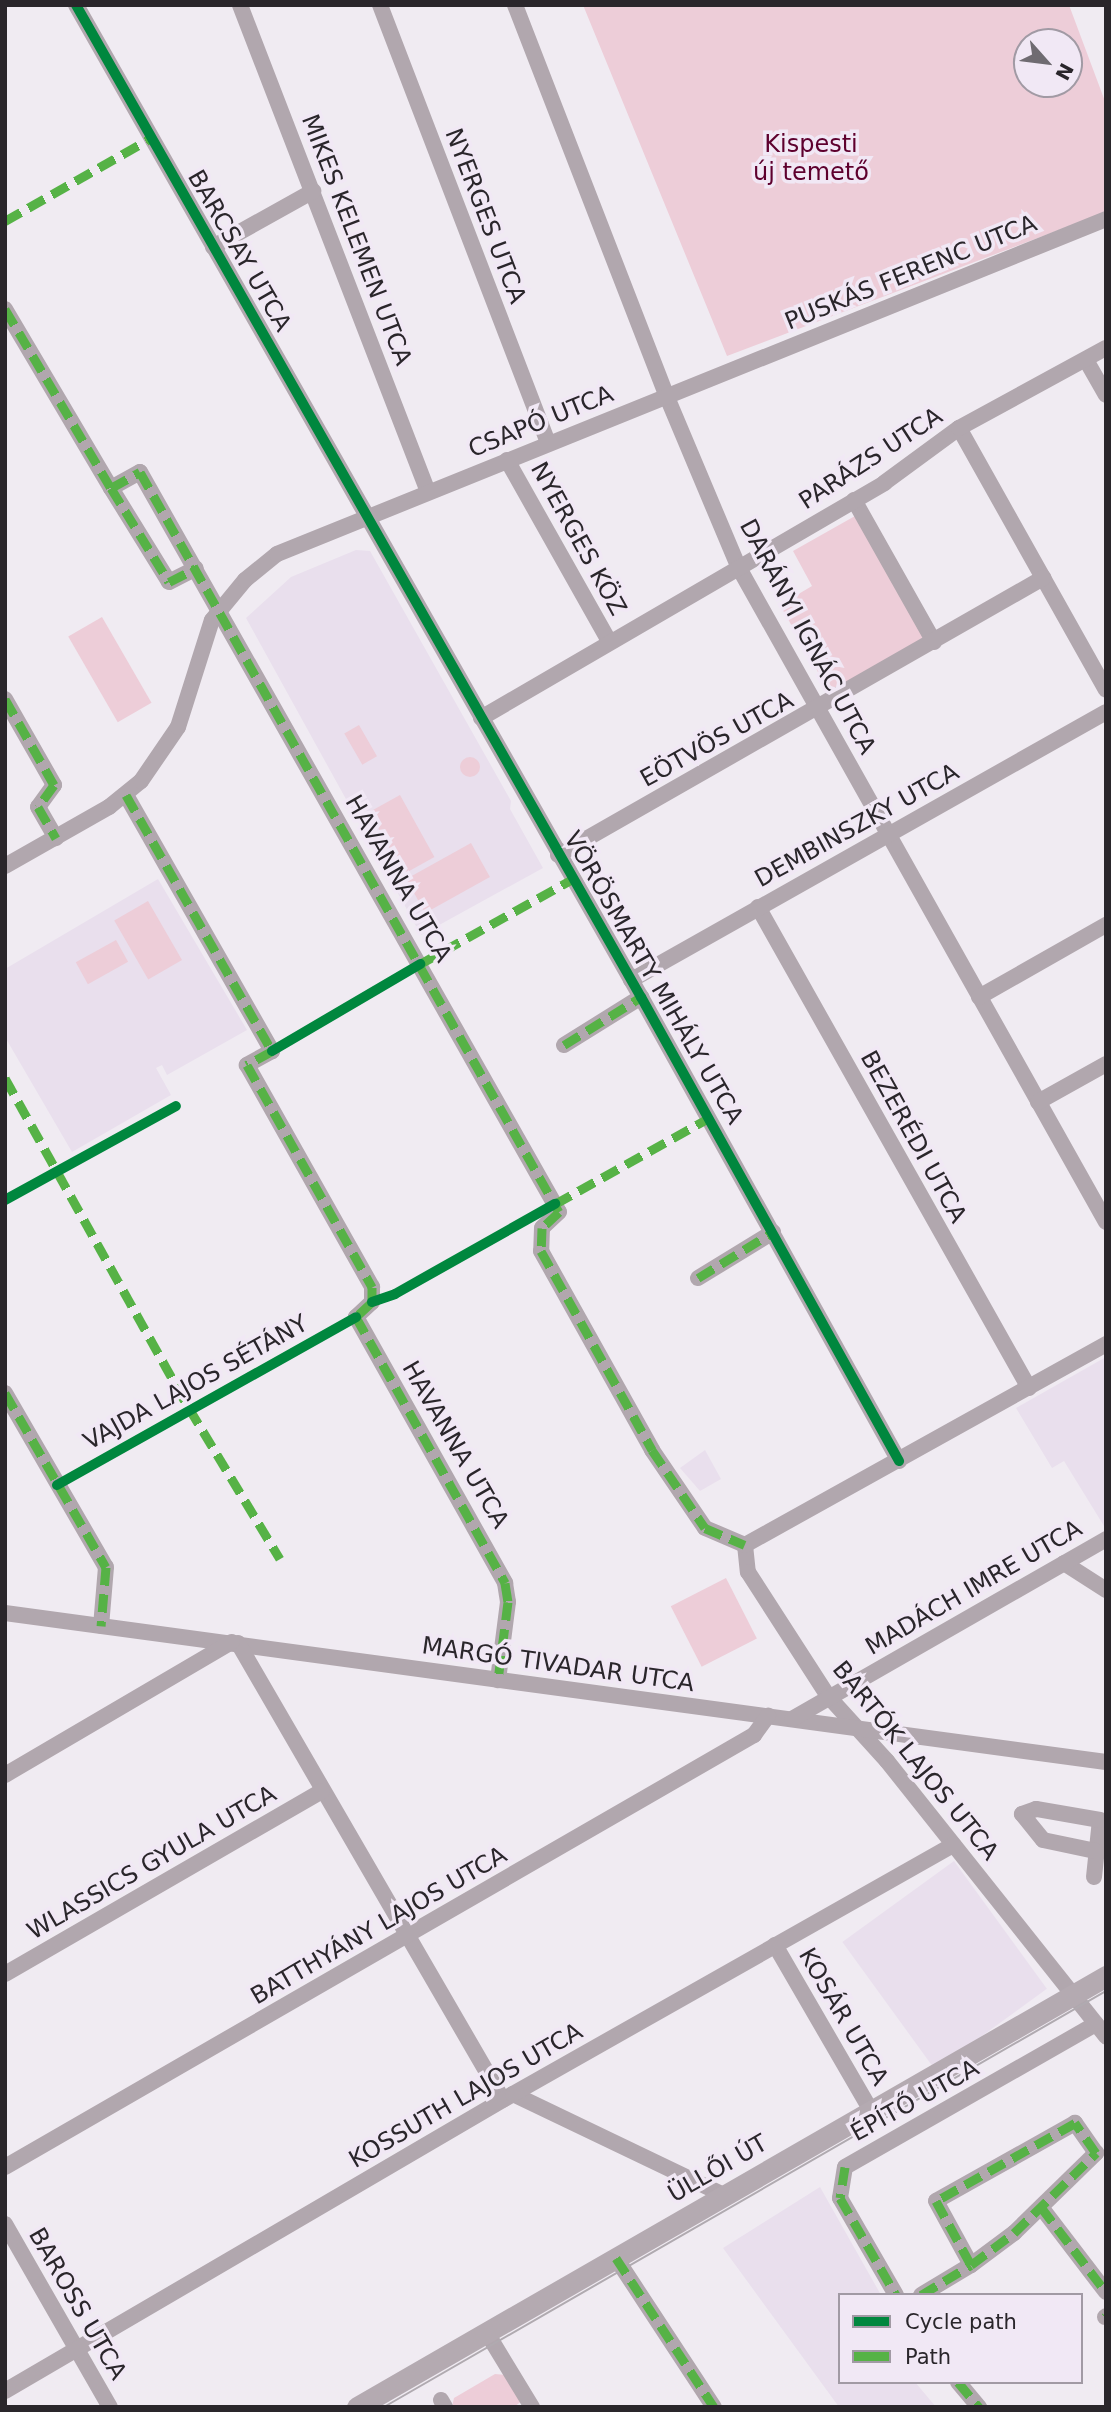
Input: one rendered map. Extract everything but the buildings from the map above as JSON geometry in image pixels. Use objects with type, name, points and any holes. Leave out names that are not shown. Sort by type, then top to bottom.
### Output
[{"type":"main road","name":"ÜLLŐI ÚT","points":[[357,2407],[1106,1976]]},
{"type":"street","name":"BARCSAY UTCA","points":[[76,5],[366,517]]},
{"type":"street","name":"MIKES KELEMEN UTCA","points":[[240,5],[428,492]]},
{"type":"street","name":"NYERGES UTCA","points":[[380,5],[548,443]]},
{"type":"street","name":"DARÁNYI IGNÁC UTCA","points":[[515,5],[667,397],[739,568],[1038,1102],[1103,1211]]},
{"type":"street","points":[[213,247],[313,191]]},
{"type":"street","name":"PUSKÁS FERENC UTCA","points":[[733,370],[1106,219]]},
{"type":"street","points":[[5,309],[169,582],[196,568]]},
{"type":"street","name":"PARÁZS UTCA","points":[[481,718],[899,474],[959,428],[1106,348]]},
{"type":"street","points":[[1086,360],[1106,395]]},
{"type":"street","name":"CSAPÓ UTCA","points":[[5,866],[126,795],[153,766],[174,735],[202,642],[219,610],[245,580],[277,554],[733,370]]},
{"type":"street","points":[[959,428],[1106,690]]},
{"type":"street","name":"NYERGES KÖZ","points":[[507,460],[609,641]]},
{"type":"street","name":"HAVANNA UTCA","points":[[111,488],[140,472],[551,1196],[559,1212],[542,1228],[541,1251],[661,1465],[705,1528],[745,1545]]},
{"type":"street","points":[[854,500],[934,642]]},
{"type":"street","name":"VÖRÖSMARTY MIHÁLY UTCA","points":[[366,517],[641,997],[899,1461]]},
{"type":"street","name":"EÖTVÖS UTCA","points":[[558,855],[818,709],[1043,578]]},
{"type":"street","points":[[5,699],[54,785],[38,807],[56,838]]},
{"type":"street","name":"DEMBINSZKY UTCA","points":[[631,980],[1106,712]]},
{"type":"street","name":"HAVANNA UTCA","points":[[126,795],[272,1051],[247,1065],[372,1287],[372,1302],[356,1317],[505,1583],[508,1602],[498,1680]]},
{"type":"street","name":"BEZERÉDI UTCA","points":[[758,908],[1028,1388]]},
{"type":"street","points":[[979,997],[1106,925]]},
{"type":"street","points":[[564,1045],[641,997]]},
{"type":"street","points":[[1038,1102],[1106,1064]]},
{"type":"street","points":[[698,1278],[773,1232]]},
{"type":"street","points":[[745,1545],[1106,1344]]},
{"type":"street","points":[[5,1393],[106,1567],[101,1626]]},
{"type":"street","name":"MADÁCH IMRE UTCA","points":[[792,1719],[1106,1539]]},
{"type":"street","name":"BARTÓK LAJOS UTCA","points":[[745,1545],[748,1572],[828,1696],[953,1845],[1101,2030]]},
{"type":"street","points":[[1064,1563],[1106,1590]]},
{"type":"street","name":"MARGÓ TIVADAR UTCA","points":[[5,1613],[1106,1762]]},
{"type":"street","points":[[5,1775],[235,1643],[407,1937],[508,2097],[724,2195]]},
{"type":"street","name":"BATTHYÁNY LAJOS UTCA","points":[[5,2167],[754,1735],[768,1716]]},
{"type":"street","name":"WLASSICS GYULA UTCA","points":[[5,1974],[322,1791]]},
{"type":"street","points":[[1094,1877],[1100,1820],[1035,1809],[1022,1814],[1043,1840],[1095,1851]]},
{"type":"street","name":"KOSSUTH LAJOS UTCA","points":[[5,2391],[508,2097],[953,1845]]},
{"type":"street","name":"KOSÁR UTCA","points":[[775,1945],[872,2112]]},
{"type":"street","name":"ÉPÍTŐ UTCA","points":[[895,2293],[840,2198],[845,2167],[1101,2030]]},
{"type":"street","points":[[924,2293],[971,2266],[1041,2207],[1096,2153],[1075,2123],[936,2201],[971,2266]]},
{"type":"street","points":[[1041,2207],[1106,2292]]},
{"type":"street","name":"BAROSS UTCA","points":[[5,2224],[110,2407]]},
{"type":"street","points":[[616,2258],[714,2407]]},
{"type":"street","points":[[487,2333],[532,2407]]},
{"type":"street","points":[[960,2384],[979,2407]]},
{"type":"shaded area","points":[[356,550],[370,551],[511,801],[510,809],[543,868],[421,935],[246,618],[291,577]]},
{"type":"shaded area","points":[[158,879],[247,1030],[167,1075],[162,1065],[156,1068],[171,1095],[72,1152],[5,1037],[5,969]]},
{"type":"shaded area","points":[[1106,1357],[1104,1526],[1064,1461],[1052,1468],[1016,1408]]},
{"type":"shaded area","points":[[705,1450],[721,1479],[700,1491],[680,1468]]},
{"type":"shaded area","points":[[954,1861],[1047,1989],[935,2070],[842,1942]]},
{"type":"shaded area","points":[[820,2187],[880,2293],[838,2293],[838,2384],[917,2384],[936,2407],[839,2407],[723,2248]]},
{"type":"green space","name":"Kispesti új temető","points":[[583,5],[1069,5],[1078,28],[1013,28],[1013,98],[1083,98],[1083,42],[1106,104],[1106,212],[727,356]]},
{"type":"green space","points":[[855,516],[926,640],[831,695],[780,605],[812,586],[793,551]]},
{"type":"green space","points":[[102,617],[152,703],[118,722],[68,636]]},
{"type":"green space","points":[[359,725],[377,756],[362,765],[344,734]]},
{"type":"green space","points":[[470,757],[477,760],[480,767],[477,774],[470,777],[463,774],[460,767],[463,760]]},
{"type":"green space","points":[[400,795],[434,857],[404,874],[369,812]]},
{"type":"green space","points":[[471,843],[490,877],[425,913],[406,879]]},
{"type":"green space","points":[[148,901],[182,960],[148,979],[114,921]]},
{"type":"green space","points":[[116,940],[128,962],[88,984],[76,962]]},
{"type":"green space","points":[[726,1578],[757,1639],[702,1667],[671,1606]]},
{"type":"green space","points":[[495,2374],[506,2375],[522,2401],[514,2407],[452,2407],[454,2398]]},
{"type":"tram line","points":[[384,2407],[1106,1991]]},
{"type":"marked path","points":[[5,221],[151,138]]},
{"type":"marked path","points":[[5,309],[111,488],[140,472],[559,1212],[542,1228],[541,1251],[652,1450],[705,1528],[745,1545]]},
{"type":"marked path","points":[[111,488],[169,582],[196,568]]},
{"type":"marked path","points":[[5,699],[54,785],[38,807],[56,838]]},
{"type":"marked path","points":[[126,795],[272,1051],[247,1065],[372,1287],[372,1302],[356,1317],[505,1583],[508,1602],[498,1680]]},
{"type":"marked path","points":[[420,964],[573,879]]},
{"type":"marked path","points":[[564,1045],[641,997]]},
{"type":"marked path","points":[[5,1078],[189,1408],[280,1559]]},
{"type":"marked path","points":[[555,1204],[709,1118]]},
{"type":"marked path","points":[[698,1278],[773,1232]]},
{"type":"marked path","points":[[5,1393],[106,1567],[101,1626]]},
{"type":"marked path","points":[[1075,2123],[1096,2153],[1014,2233],[971,2265],[936,2201],[1075,2123]]},
{"type":"marked path","points":[[845,2167],[840,2198],[895,2293]]},
{"type":"marked path","points":[[1041,2207],[1106,2292]]},
{"type":"marked path","points":[[616,2258],[714,2407]]},
{"type":"marked path","points":[[924,2293],[971,2265]]},
{"type":"marked path","points":[[960,2384],[979,2407]]},
{"type":"cycle path","points":[[76,5],[641,997],[899,1461]]},
{"type":"cycle path","points":[[272,1051],[420,964]]},
{"type":"cycle path","points":[[5,1200],[176,1106]]},
{"type":"cycle path","points":[[372,1302],[395,1294],[555,1204]]},
{"type":"cycle path","name":"VAJDA LAJOS SÉTÁNY","points":[[57,1485],[356,1317]]}]
